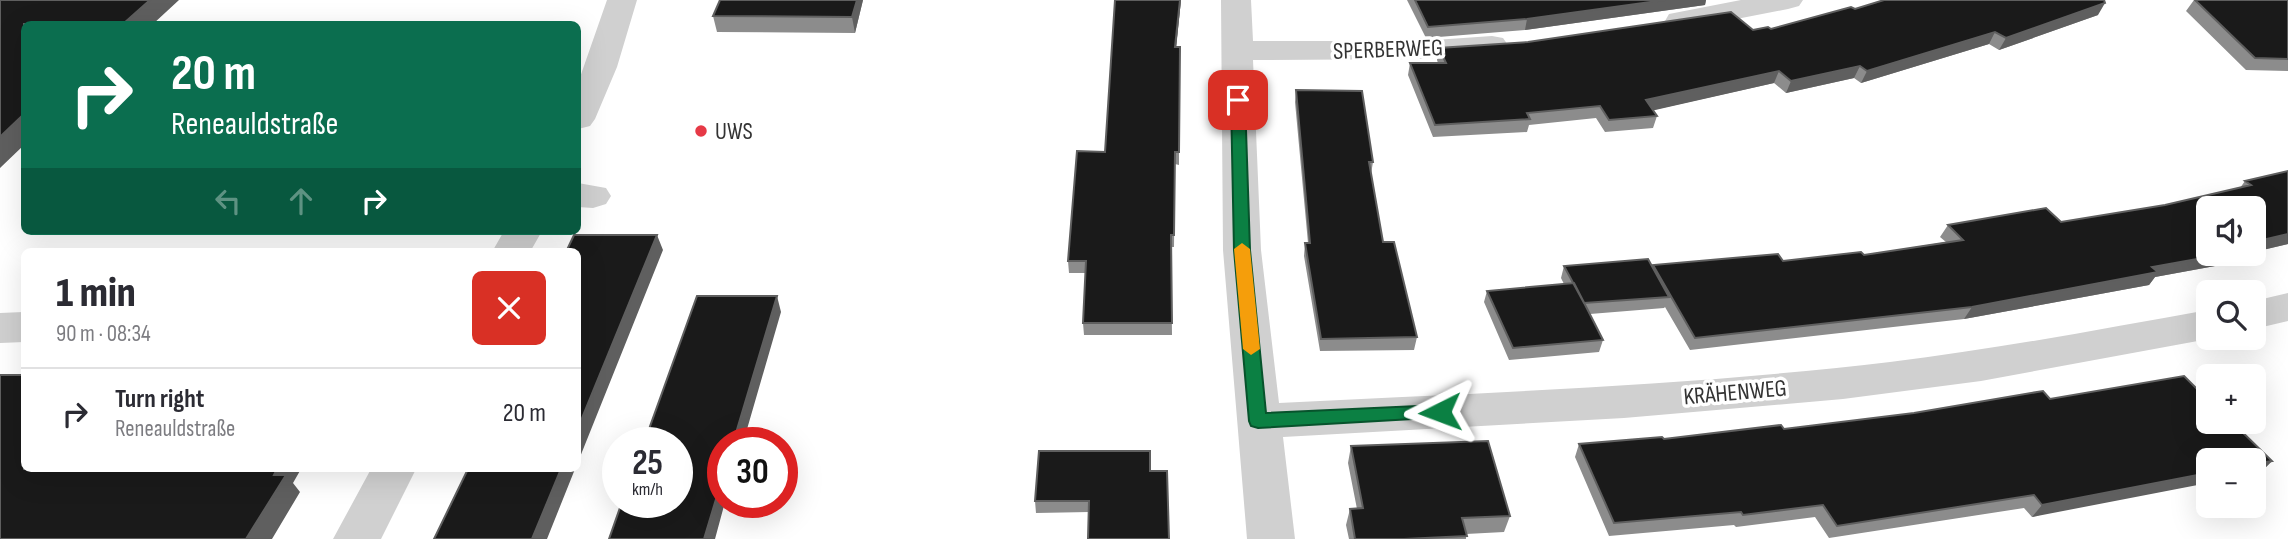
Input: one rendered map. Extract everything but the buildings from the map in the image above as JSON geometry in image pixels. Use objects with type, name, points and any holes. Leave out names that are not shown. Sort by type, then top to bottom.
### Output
[{"type":"street","points":[[581,112],[601,67],[622,0]]},
{"type":"street","points":[[1236,0],[1242,250],[1271,539]]},
{"type":"street","points":[[1654,25],[1788,0]]},
{"type":"street","name":"SPERBERWEG","points":[[1236,51],[1420,50],[1525,42]]},
{"type":"street","points":[[2266,312],[2288,307]]},
{"type":"street","points":[[0,328],[21,327]]},
{"type":"street","name":"KRÄHENWEG","points":[[1258,421],[1597,404],[1845,383],[2040,356],[2196,328]]},
{"type":"street","points":[[357,539],[392,472]]},
{"type":"slow traffic","points":[[1242,249],[1251,349]]},
{"type":"place","name":"UWS","points":[[701,131]]},
{"type":"route","points":[[1238,100],[1242,250],[1258,421],[1440,412]]}]
